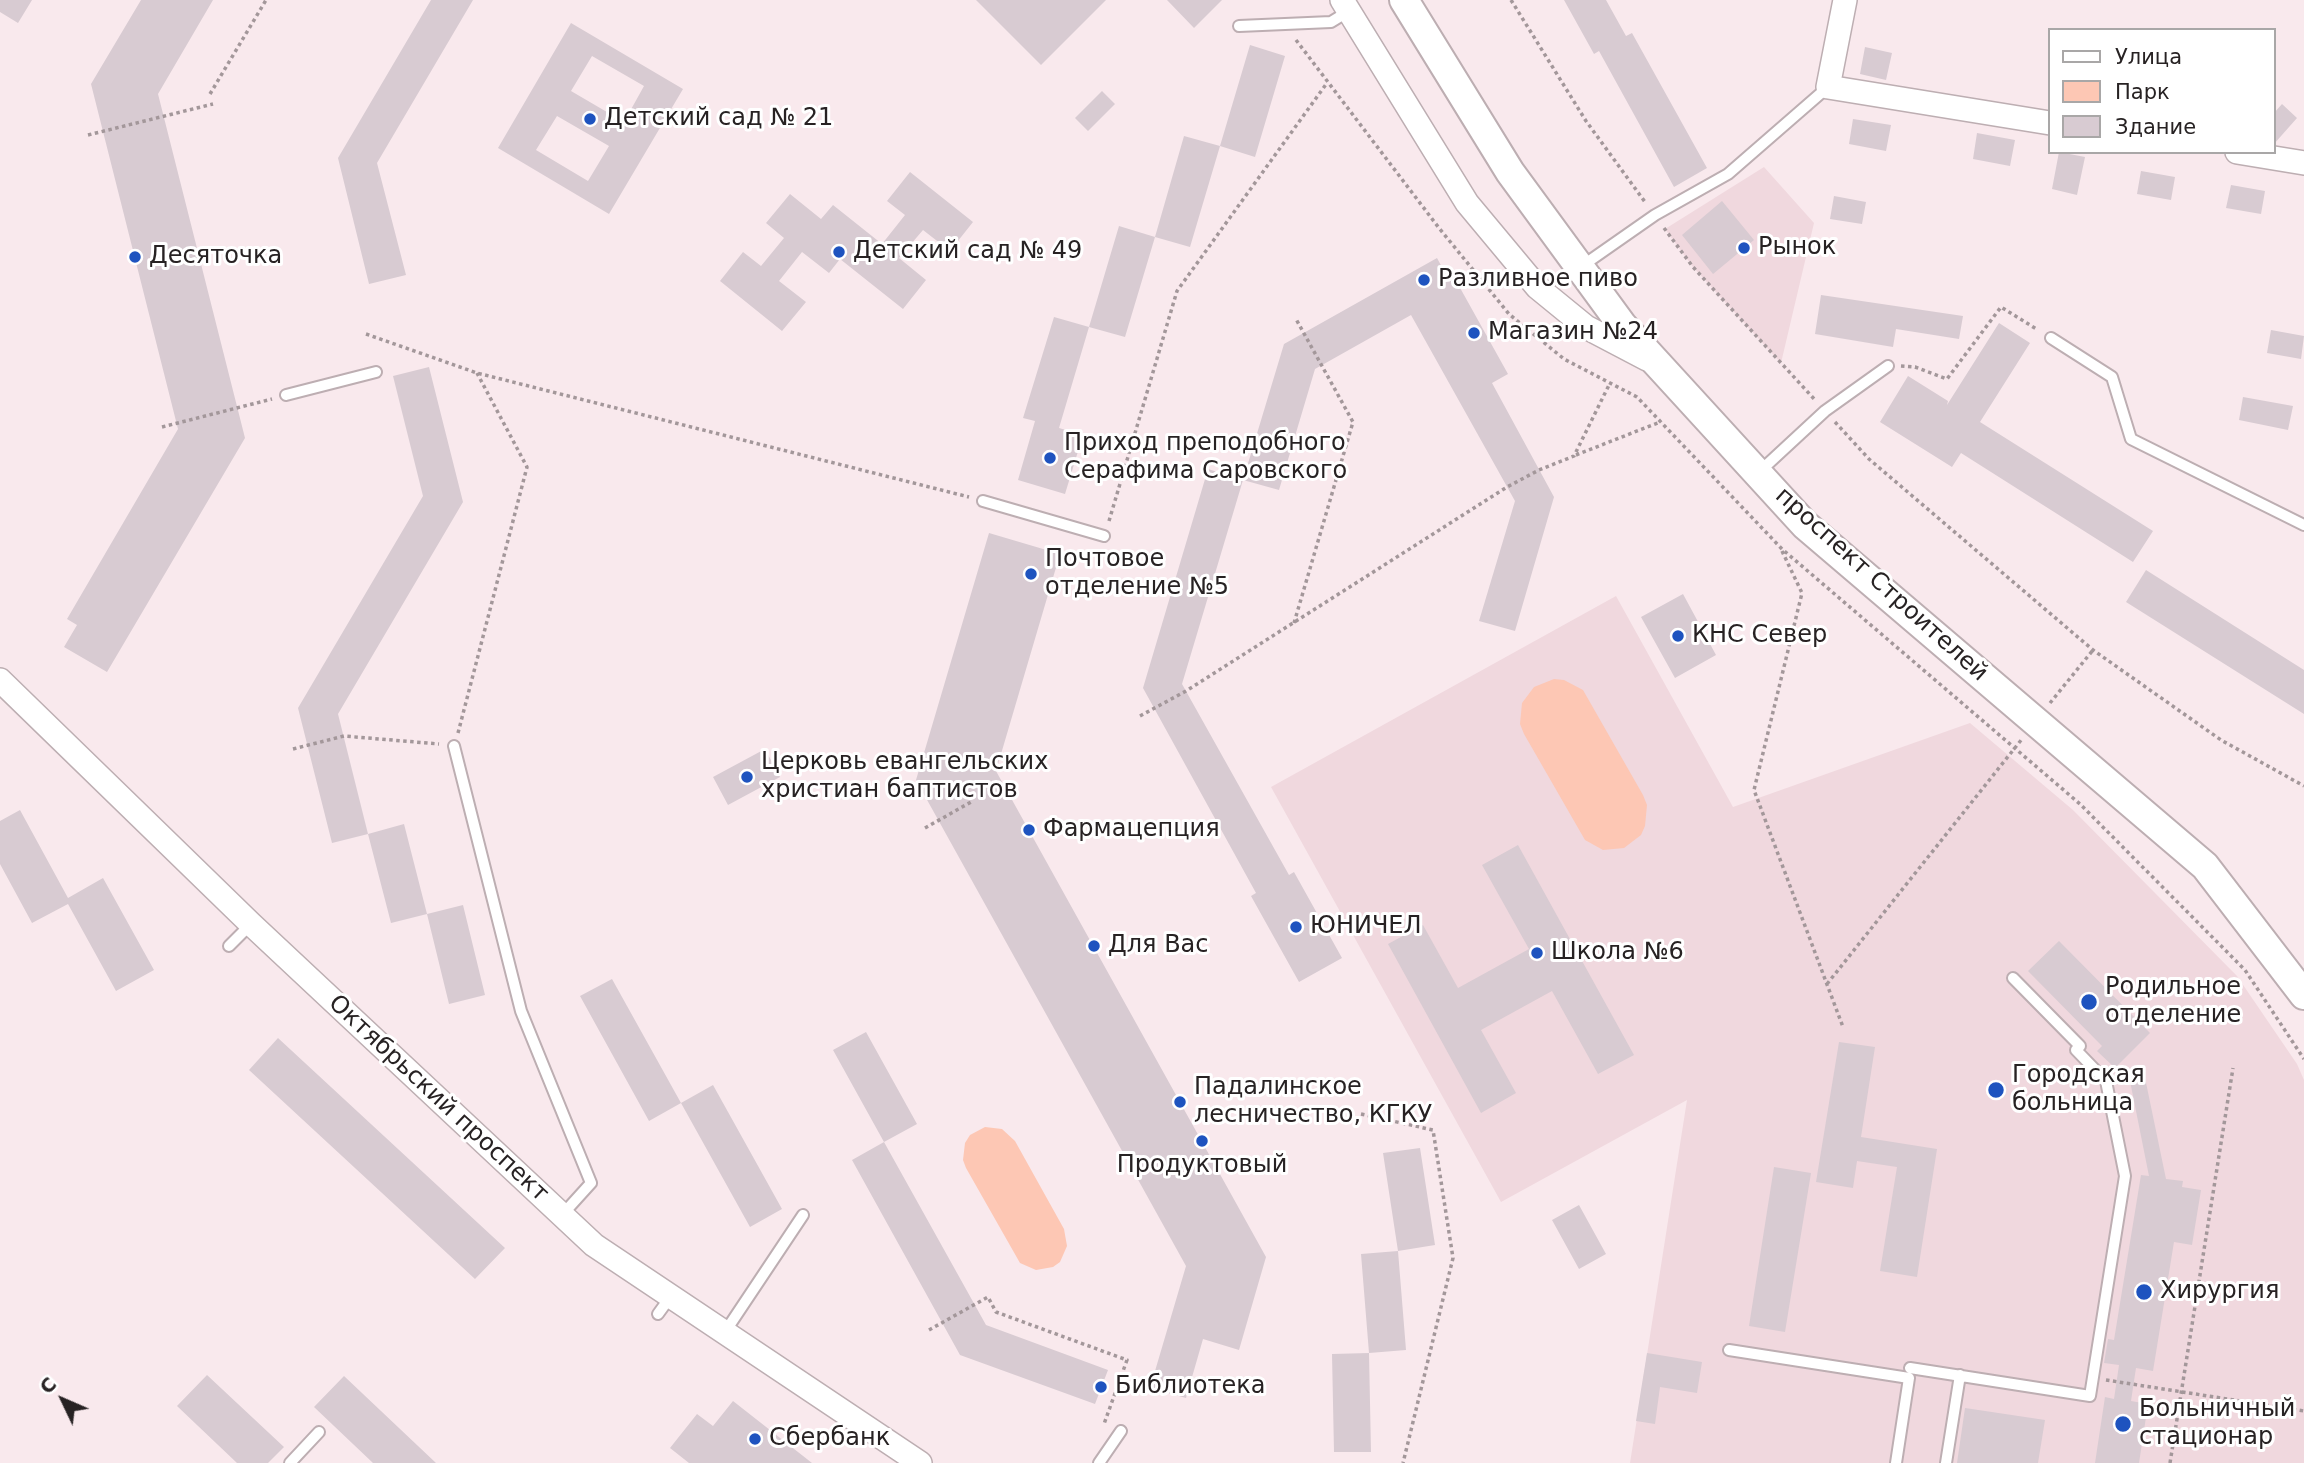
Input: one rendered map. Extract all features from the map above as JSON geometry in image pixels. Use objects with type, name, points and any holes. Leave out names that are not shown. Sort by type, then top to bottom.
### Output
[{"type":"street","name":"проспект Строителей","points":[[1404,0],[1510,172],[1622,325],[1805,525],[2205,866],[2304,995]]},
{"type":"street","points":[[1845,0],[1828,88],[2048,123]]},
{"type":"street","points":[[1346,5],[1467,203],[1537,287],[1586,327],[1659,365]]},
{"type":"street","points":[[2249,154],[2304,163]]},
{"type":"street","name":"Октябрьский проспект","points":[[0,680],[251,923],[594,1245],[665,1305],[725,1332],[920,1463]]},
{"type":"lane","points":[[1239,26],[1331,22],[1346,5]]},
{"type":"lane","points":[[1580,268],[1655,215],[1727,174],[1828,88]]},
{"type":"lane","points":[[2051,338],[2112,377],[2131,439],[2304,525]]},
{"type":"lane","points":[[1758,473],[1825,411],[1888,366]]},
{"type":"lane","points":[[286,395],[376,372]]},
{"type":"lane","points":[[983,501],[1104,536]]},
{"type":"lane","points":[[454,746],[521,1011],[591,1183],[562,1215]]},
{"type":"lane","points":[[229,946],[251,923]]},
{"type":"lane","points":[[1910,1368],[2090,1396],[2125,1175],[2106,1081],[2076,1050],[2080,1046],[2013,978]]},
{"type":"lane","points":[[725,1332],[803,1215]]},
{"type":"lane","points":[[1729,1350],[1909,1378],[1896,1463]]},
{"type":"lane","points":[[1946,1463],[1959,1375]]},
{"type":"lane","points":[[1100,1463],[1121,1431]]},
{"type":"lane","points":[[289,1463],[319,1432]]},
{"type":"path","points":[[210,94],[266,0]]},
{"type":"path","points":[[1511,0],[1586,121],[1693,267],[1869,459],[2093,650],[2221,740],[2304,786]]},
{"type":"path","points":[[1284,24],[1439,228],[1509,314],[1564,359],[1637,397],[1782,549],[2080,804],[2245,970],[2304,1059]]},
{"type":"path","points":[[1104,536],[1177,291],[1328,82]]},
{"type":"path","points":[[88,135],[213,104]]},
{"type":"path","points":[[1888,366],[1915,367],[1947,379],[2001,307],[2051,338]]},
{"type":"path","points":[[1293,623],[1353,422],[1296,319]]},
{"type":"path","points":[[366,334],[477,373],[983,501]]},
{"type":"path","points":[[293,749],[344,736],[454,746],[527,467],[477,373]]},
{"type":"path","points":[[1574,456],[1610,383]]},
{"type":"path","points":[[162,427],[286,395]]},
{"type":"path","points":[[1140,716],[1186,691],[1507,487],[1539,470],[1660,422]]},
{"type":"path","points":[[1782,549],[1802,593],[1754,790],[1843,1027]]},
{"type":"path","points":[[1827,984],[2093,650]]},
{"type":"path","points":[[925,828],[971,802]]},
{"type":"path","points":[[2170,1463],[2233,1068]]},
{"type":"path","points":[[1361,1114],[1433,1130],[1452,1258],[1403,1463]]},
{"type":"path","points":[[929,1330],[988,1297],[996,1312],[1127,1360],[1104,1424]]},
{"type":"path","points":[[2092,1378],[2304,1411]]},
{"type":"shaded area","name":"Рынок","points":[[1764,167],[1814,223],[1781,363],[1693,267],[1665,229]]},
{"type":"shaded area","name":"Городская больница","points":[[1616,596],[1733,807],[1970,723],[2073,810],[2237,976],[2297,1064],[2304,1080],[2304,1463],[1630,1463],[1687,1100],[1501,1202],[1271,787]]},
{"type":"green space","points":[[1554,679],[1564,680],[1583,690],[1643,795],[1647,805],[1645,826],[1641,835],[1624,848],[1603,850],[1585,840],[1524,734],[1520,724],[1522,703],[1534,687]]},
{"type":"green space","points":[[985,1127],[1002,1129],[1015,1141],[1064,1229],[1067,1246],[1060,1262],[1053,1267],[1036,1270],[1020,1263],[966,1168],[963,1160],[965,1143],[970,1135]]},
{"type":"building","points":[[0,0],[32,0],[18,23],[0,12]]},
{"type":"building","points":[[141,0],[213,0],[158,94],[245,438],[107,672],[64,647],[77,625],[67,619],[178,429],[91,84]]},
{"type":"building","points":[[431,0],[473,0],[377,163],[406,275],[369,284],[338,158]]},
{"type":"building","points":[[976,0],[1106,0],[1041,65]]},
{"type":"building","points":[[1167,0],[1222,0],[1194,28]]},
{"type":"building","points":[[1564,0],[1606,0],[1626,36],[1632,33],[1707,168],[1674,187],[1599,51],[1594,54]]},
{"type":"building","name":"Детский сад № 21","points":[[571,23],[683,89],[609,214],[498,148]],"holes":[[[592,56],[644,86],[624,122],[571,91]],[[557,116],[609,146],[588,181],[536,150]]]},
{"type":"building","points":[[1250,45],[1285,56],[1255,157],[1220,146]]},
{"type":"building","points":[[1865,47],[1892,53],[1886,80],[1860,74]]},
{"type":"building","points":[[1102,91],[1115,104],[1088,131],[1075,118]]},
{"type":"building","points":[[2282,104],[2297,118],[2276,142],[2276,111]]},
{"type":"building","points":[[1853,119],[1891,125],[1886,151],[1849,144]]},
{"type":"building","points":[[1977,133],[2015,140],[2010,166],[1973,159]]},
{"type":"building","points":[[1184,136],[1220,146],[1190,247],[1155,237]]},
{"type":"building","points":[[2059,154],[2085,157],[2077,195],[2052,189]]},
{"type":"building","points":[[2141,171],[2175,177],[2171,200],[2137,194]]},
{"type":"building","name":"Детский сад № 49","points":[[910,172],[973,222],[950,251],[923,230],[899,258],[926,280],[903,309],[840,259],[829,273],[802,252],[779,281],[806,302],[782,331],[720,281],[743,252],[761,266],[784,238],[766,223],[790,194],[821,219],[833,205],[882,244],[905,215],[887,201]]},
{"type":"building","points":[[2231,185],[2265,191],[2261,214],[2226,208]]},
{"type":"building","points":[[1834,196],[1866,202],[1862,224],[1830,219]]},
{"type":"building","points":[[1722,201],[1754,240],[1713,274],[1682,235]]},
{"type":"building","points":[[1119,226],[1155,237],[1125,337],[1089,327]]},
{"type":"building","points":[[1437,258],[1449,280],[1454,277],[1508,374],[1492,383],[1554,497],[1515,631],[1479,621],[1515,501],[1411,315],[1315,369],[1279,490],[1243,480],[1284,344]]},
{"type":"building","points":[[1821,295],[1963,316],[1959,339],[1896,329],[1893,347],[1815,334]]},
{"type":"building","points":[[1054,317],[1089,327],[1059,428],[1083,435],[1065,494],[1018,480],[1035,421],[1023,418]]},
{"type":"building","points":[[1999,323],[2030,343],[1980,422],[2153,531],[2133,562],[1961,453],[1952,467],[1880,422],[1908,376],[1948,401],[1947,405]]},
{"type":"building","points":[[2271,330],[2304,336],[2301,359],[2267,353]]},
{"type":"building","points":[[429,367],[463,502],[338,714],[368,834],[332,843],[298,708],[423,496],[393,376]]},
{"type":"building","points":[[2243,397],[2293,406],[2288,430],[2239,420]]},
{"type":"building","points":[[1208,469],[1243,480],[1182,684],[1289,875],[1294,872],[1342,958],[1299,982],[1251,896],[1256,893],[1143,688]]},
{"type":"building","points":[[989,533],[1060,554],[996,771],[1266,1257],[1239,1350],[1203,1339],[1186,1398],[1150,1388],[1186,1266],[916,780]]},
{"type":"building","points":[[2146,570],[2304,670],[2304,714],[2126,602]]},
{"type":"building","name":"КНС Север","points":[[1683,594],[1716,655],[1675,678],[1641,617]]},
{"type":"building","name":"Церковь евангельских христиан баптистов","points":[[765,749],[780,777],[728,805],[713,777]]},
{"type":"building","points":[[20,810],[68,898],[103,878],[154,970],[116,991],[68,904],[32,923],[0,864],[0,821]]},
{"type":"building","points":[[404,824],[427,914],[391,923],[368,834]]},
{"type":"building","points":[[1518,845],[1634,1055],[1598,1074],[1552,991],[1481,1030],[1516,1093],[1481,1113],[1388,944],[1423,925],[1458,988],[1529,949],[1482,865]]},
{"type":"building","points":[[463,905],[485,995],[449,1004],[427,914]]},
{"type":"building","name":"Родильное отделение","points":[[2059,941],[2150,1033],[2115,1068],[2097,1051],[2102,1046],[2028,971]]},
{"type":"building","points":[[612,979],[681,1103],[649,1121],[580,996]]},
{"type":"building","points":[[866,1032],[917,1124],[884,1142],[833,1050]]},
{"type":"building","points":[[278,1038],[505,1248],[475,1279],[249,1070]]},
{"type":"building","points":[[1839,1042],[1875,1047],[1861,1137],[1937,1149],[1917,1277],[1880,1271],[1897,1167],[1857,1161],[1853,1188],[1816,1182]]},
{"type":"building","name":"Хирургия","points":[[2144,1073],[2166,1179],[2183,1181],[2182,1187],[2201,1190],[2192,1245],[2174,1242],[2153,1371],[2136,1368],[2131,1401],[2148,1404],[2139,1463],[2095,1463],[2105,1397],[2114,1399],[2119,1365],[2104,1363],[2108,1339],[2114,1340],[2141,1175],[2149,1176],[2129,1076]]},
{"type":"building","points":[[713,1085],[782,1209],[750,1227],[681,1103]]},
{"type":"building","points":[[884,1142],[986,1325],[1108,1370],[1095,1404],[960,1355],[852,1160]]},
{"type":"building","points":[[1420,1148],[1435,1245],[1398,1251],[1383,1153]]},
{"type":"building","points":[[1774,1167],[1811,1173],[1785,1332],[1749,1326]]},
{"type":"building","points":[[1579,1205],[1606,1254],[1579,1269],[1552,1220]]},
{"type":"building","points":[[1398,1251],[1406,1350],[1369,1353],[1361,1254]]},
{"type":"building","points":[[1369,1353],[1371,1452],[1334,1452],[1332,1354]]},
{"type":"building","points":[[1647,1353],[1702,1362],[1697,1393],[1660,1387],[1655,1424],[1636,1421]]},
{"type":"building","points":[[207,1375],[284,1447],[268,1463],[237,1463],[177,1406]]},
{"type":"building","points":[[344,1376],[436,1463],[373,1463],[314,1407]]},
{"type":"building","points":[[733,1401],[812,1463],[689,1463],[670,1448],[697,1414],[713,1426]]},
{"type":"building","points":[[1965,1408],[2045,1420],[2038,1463],[1957,1463]]},
{"type":"place","name":"Детский сад № 21","points":[[590,119]]},
{"type":"place","name":"Рынок","points":[[1744,248]]},
{"type":"place","name":"Детский сад № 49","points":[[839,252]]},
{"type":"place","name":"Десяточка","points":[[135,257]]},
{"type":"place","name":"Разливное пиво","points":[[1424,280]]},
{"type":"place","name":"Магазин №24","points":[[1474,333]]},
{"type":"place","name":"Приход преподобного Серафима Саровского","points":[[1050,458]]},
{"type":"place","name":"Почтовое отделение №5","points":[[1031,574]]},
{"type":"place","name":"КНС Север","points":[[1678,636]]},
{"type":"place","name":"Церковь евангельских христиан баптистов","points":[[747,777]]},
{"type":"place","name":"Фармацепция","points":[[1029,830]]},
{"type":"place","name":"ЮНИЧЕЛ","points":[[1296,927]]},
{"type":"place","name":"Для Вас","points":[[1094,946]]},
{"type":"place","name":"Школа №6","points":[[1537,953]]},
{"type":"place","name":"Родильное отделение","points":[[2089,1002]]},
{"type":"place","name":"Городская больница","points":[[1996,1090]]},
{"type":"place","name":"Падалинское лесничество, КГКУ","points":[[1180,1102]]},
{"type":"place","name":"Продуктовый","points":[[1202,1141]]},
{"type":"place","name":"Хирургия","points":[[2144,1292]]},
{"type":"place","name":"Библиотека","points":[[1101,1387]]},
{"type":"place","name":"Больничный стационар","points":[[2123,1424]]},
{"type":"place","name":"Сбербанк","points":[[755,1439]]}]
